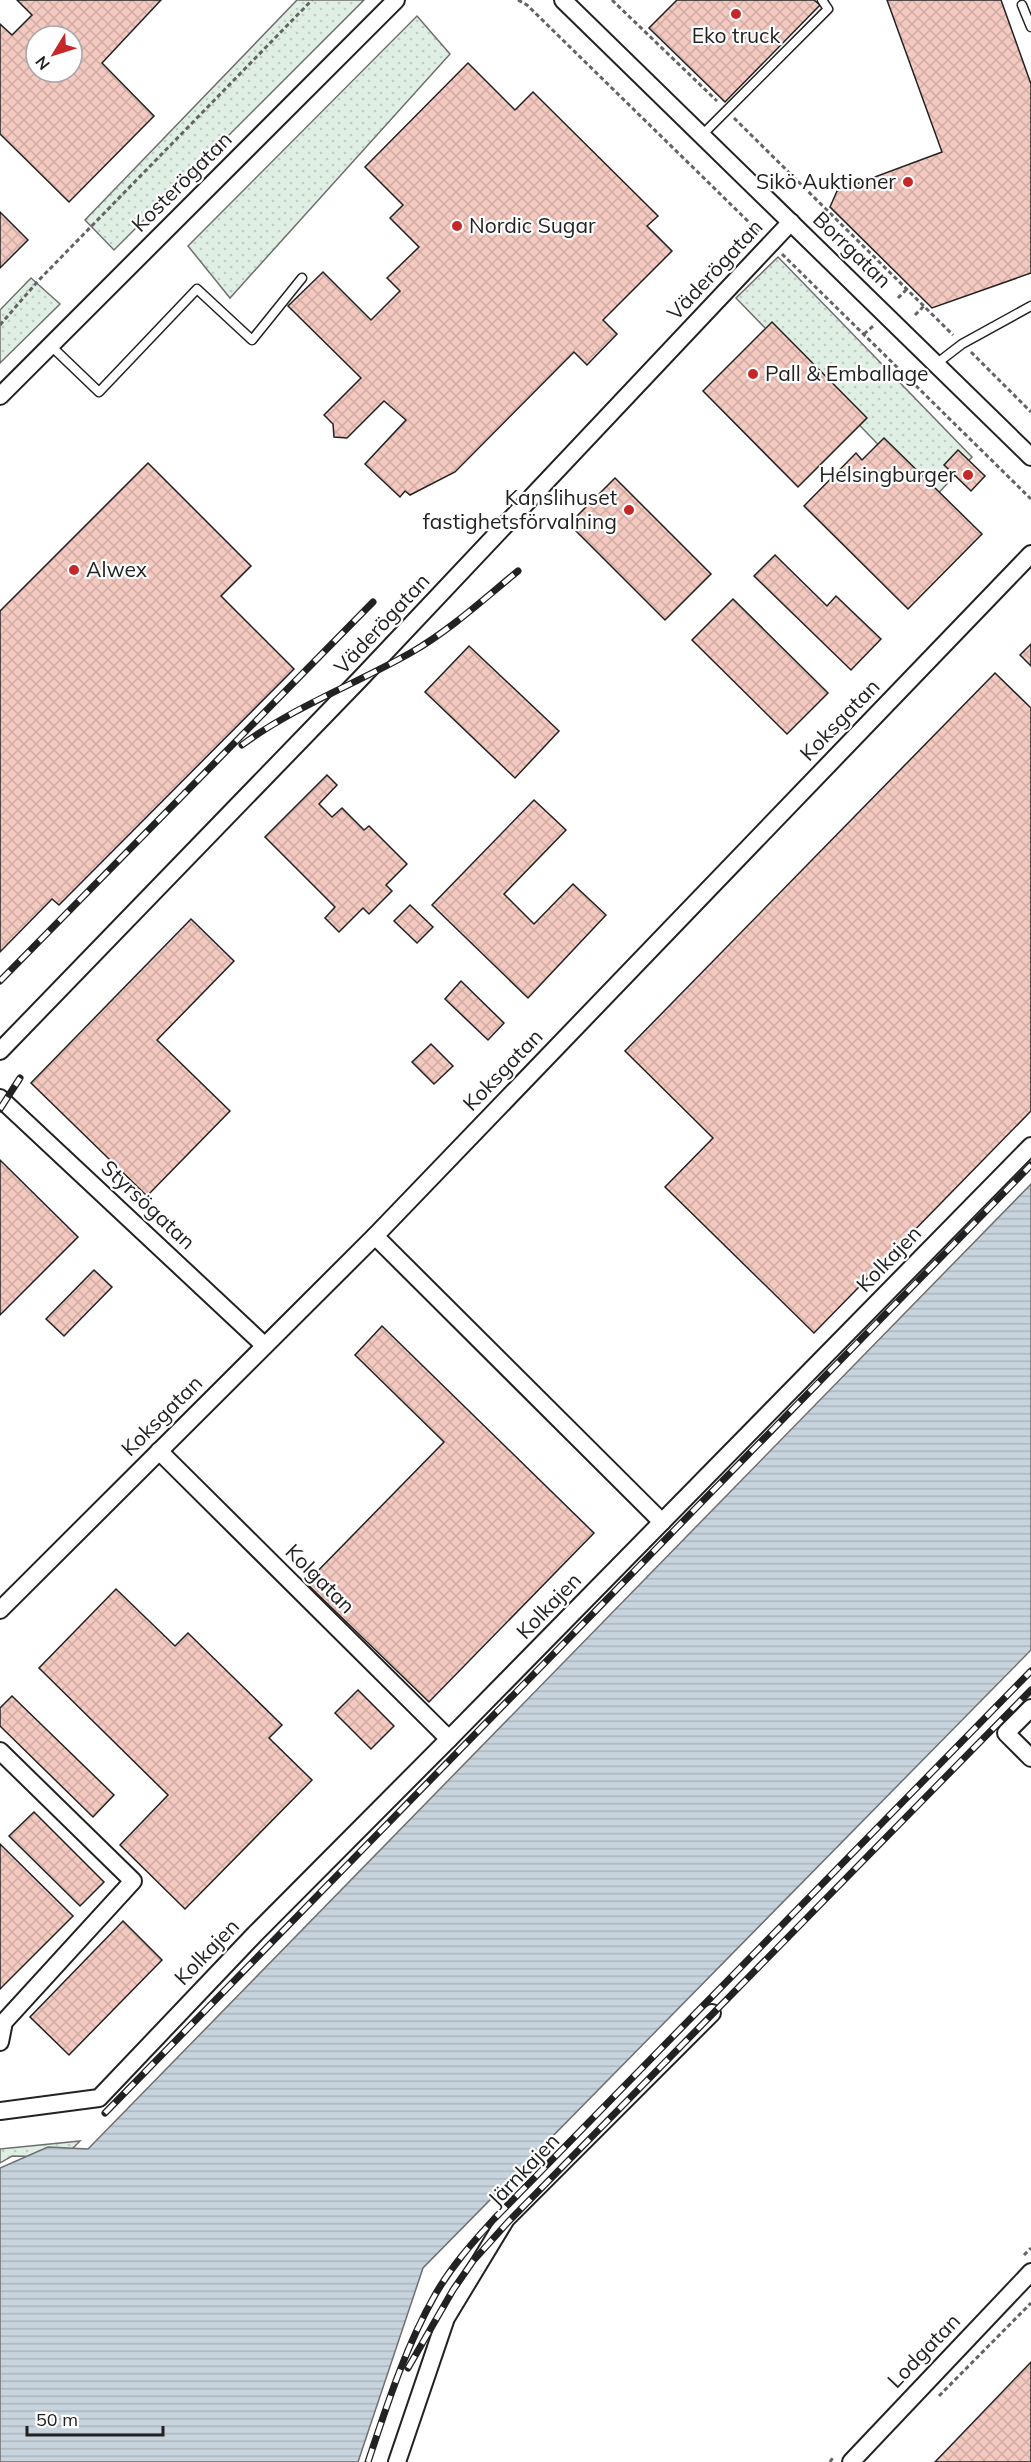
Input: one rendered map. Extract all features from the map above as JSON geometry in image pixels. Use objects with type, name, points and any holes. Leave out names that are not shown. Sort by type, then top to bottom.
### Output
[{"type":"street","name":"Kosterögatan","points":[[0,396],[396,0]]},
{"type":"street","name":"Borrgatan","points":[[564,0],[1031,457]]},
{"type":"street","name":"Väderögatan","points":[[0,1051],[361,678],[791,222]]},
{"type":"street","name":"Koksgatan","points":[[0,1610],[375,1236],[1031,555]]},
{"type":"street","name":"Styrsögatan","points":[[0,1098],[264,1345]]},
{"type":"street","name":"Kolkajen","points":[[0,2110],[99,2098],[255,1934],[450,1739],[1031,1146]]},
{"type":"street","points":[[375,1236],[663,1522]]},
{"type":"street","name":"Kolgatan","points":[[159,1450],[450,1739]]},
{"type":"street","points":[[1031,1708],[1006,1733],[1031,1758]]},
{"type":"street","points":[[0,1751],[133,1881],[4,2022],[0,2042]]},
{"type":"street","name":"Järnkajen","points":[[397,2462],[446,2318],[506,2219],[712,2013]]},
{"type":"street","name":"Lodgatan","points":[[851,2462],[1031,2272]]},
{"type":"lane","points":[[702,135],[828,9],[822,0]]},
{"type":"lane","points":[[1022,5],[1031,27]]},
{"type":"lane","points":[[51,345],[99,392],[197,289],[252,340],[302,278]]},
{"type":"lane","points":[[936,364],[962,344],[1031,306]]},
{"type":"path","points":[[0,325],[38,281],[312,0]]},
{"type":"path","points":[[612,0],[1031,412]]},
{"type":"path","points":[[898,298],[907,289]]},
{"type":"path","points":[[915,315],[924,306]]},
{"type":"path","points":[[864,334],[873,326]]},
{"type":"path","points":[[933,2403],[1031,2303]]},
{"type":"green space","points":[[297,0],[364,0],[114,250],[85,220]]},
{"type":"green space","points":[[417,16],[450,54],[230,298],[188,246]]},
{"type":"green space","points":[[778,257],[972,457],[932,500],[736,298]]},
{"type":"green space","points":[[31,278],[60,304],[0,363],[0,310]]},
{"type":"green space","points":[[80,2141],[64,2157],[12,2156],[0,2163],[0,2149]]},
{"type":"shaded area","points":[[1031,1184],[1031,1650],[423,2268],[358,2462],[0,2462],[0,2168],[48,2147],[88,2149]]},
{"type":"building","points":[[17,0],[161,0],[102,63],[154,116],[69,202],[0,134],[0,24],[12,35],[32,15]]},
{"type":"building","points":[[677,0],[814,0],[820,5],[725,102],[649,28]]},
{"type":"building","points":[[887,0],[1001,0],[1031,84],[1031,273],[932,308],[830,207],[837,191],[942,152]]},
{"type":"building","points":[[468,63],[515,110],[533,92],[658,216],[647,226],[672,251],[603,320],[617,334],[587,365],[574,352],[455,472],[410,495],[405,491],[400,497],[365,464],[406,420],[384,401],[347,438],[334,437],[333,424],[324,415],[361,378],[288,306],[323,272],[371,320],[400,291],[387,278],[419,247],[390,218],[403,205],[365,167]]},
{"type":"building","points":[[0,212],[28,240],[0,268]]},
{"type":"building","points":[[772,322],[867,418],[798,487],[703,391]]},
{"type":"building","points":[[884,438],[982,534],[908,609],[804,506],[856,453],[862,460]]},
{"type":"building","points":[[958,450],[985,476],[971,491],[944,465]]},
{"type":"building","points":[[148,463],[251,566],[221,596],[294,669],[59,905],[52,899],[0,952],[0,611]]},
{"type":"building","points":[[615,478],[711,574],[665,620],[569,524]]},
{"type":"building","points":[[775,555],[827,606],[836,596],[881,639],[851,670],[754,576]]},
{"type":"building","points":[[733,599],[828,693],[787,734],[692,640]]},
{"type":"building","points":[[1031,644],[1031,666],[1020,655]]},
{"type":"building","points":[[469,646],[559,731],[515,778],[425,692]]},
{"type":"building","points":[[995,673],[1031,708],[1031,1111],[814,1333],[665,1187],[713,1138],[625,1051]]},
{"type":"building","points":[[327,775],[337,785],[319,804],[332,817],[342,808],[364,830],[369,826],[407,864],[386,885],[392,891],[369,914],[363,908],[339,932],[325,918],[335,907],[265,837]]},
{"type":"building","points":[[534,800],[566,830],[504,894],[534,924],[573,884],[606,915],[528,998],[432,905]]},
{"type":"building","points":[[410,905],[433,927],[417,943],[394,921]]},
{"type":"building","points":[[191,919],[234,961],[157,1040],[230,1111],[147,1196],[31,1083]]},
{"type":"building","points":[[461,981],[504,1023],[488,1040],[445,999]]},
{"type":"building","points":[[431,1044],[453,1066],[434,1084],[412,1062]]},
{"type":"building","points":[[0,1160],[78,1237],[0,1315]]},
{"type":"building","points":[[94,1270],[112,1287],[64,1336],[46,1319]]},
{"type":"building","points":[[382,1326],[594,1533],[429,1702],[306,1583],[444,1442],[355,1355]]},
{"type":"building","points":[[116,1589],[175,1646],[188,1633],[282,1725],[269,1738],[312,1780],[185,1909],[120,1845],[168,1795],[39,1668]]},
{"type":"building","points":[[358,1690],[394,1726],[371,1749],[335,1713]]},
{"type":"building","points":[[12,1696],[114,1795],[93,1817],[0,1726],[0,1708]]},
{"type":"building","points":[[34,1812],[104,1882],[80,1906],[9,1836]]},
{"type":"building","points":[[0,1844],[73,1916],[0,1989]]},
{"type":"building","points":[[123,1921],[162,1960],[69,2055],[30,2017]]},
{"type":"building","points":[[1031,2362],[1031,2462],[935,2462]]},
{"type":"railway","points":[[242,745],[283,719],[412,652],[467,614],[518,571]]},
{"type":"railway","points":[[0,981],[373,602]]},
{"type":"railway","points":[[0,1109],[20,1078]]},
{"type":"railway","points":[[105,2113],[1031,1165]]},
{"type":"railway","points":[[368,2462],[397,2377],[424,2315],[441,2285],[470,2246],[1031,1671]]},
{"type":"railway","points":[[408,2368],[453,2290],[473,2261],[508,2222],[1031,1690]]},
{"type":"place","name":"Eko truck","points":[[736,14]]},
{"type":"place","name":"Sikö Auktioner","points":[[908,182]]},
{"type":"place","name":"Nordic Sugar","points":[[457,226]]},
{"type":"place","name":"Pall & Emballage","points":[[753,374]]},
{"type":"place","name":"Helsingburger","points":[[968,475]]},
{"type":"place","name":"Kanslihuset fastighetsförvalning","points":[[629,510]]},
{"type":"place","name":"Alwex","points":[[74,570]]}]
